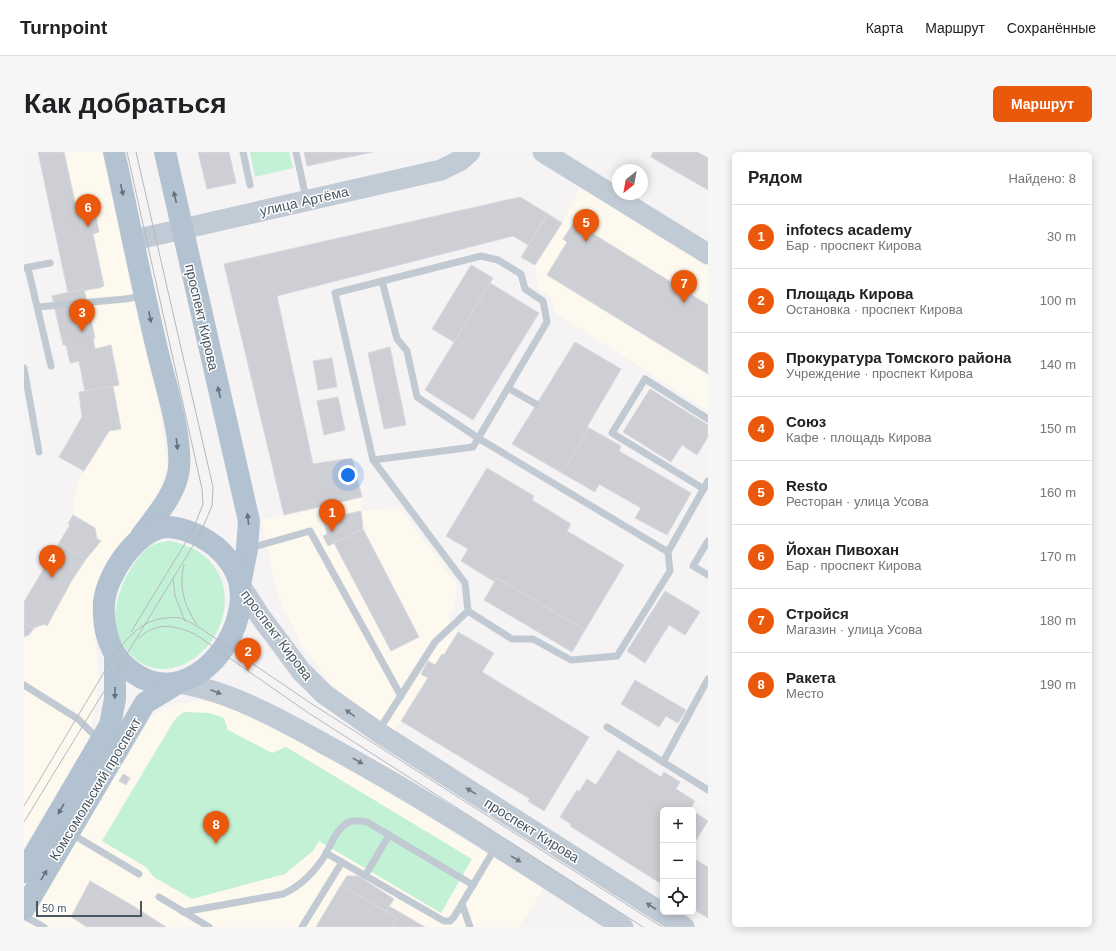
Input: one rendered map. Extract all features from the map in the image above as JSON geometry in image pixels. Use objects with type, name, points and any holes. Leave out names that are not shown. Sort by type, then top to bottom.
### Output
[{"type":"main road","points":[[114,152],[173,417],[179,467],[177,479],[168,497],[142,536],[120,564],[106,595],[105,626],[111,647],[118,659],[145,679],[164,683],[178,683],[208,689],[301,730],[373,770],[623,927]]},
{"type":"main road","name":"проспект Кирова","points":[[165,152],[249,521],[247,549],[240,585],[260,616],[301,670],[324,694],[378,732],[684,927]]},
{"type":"main road","name":"улица Артёма","points":[[134,240],[441,170],[461,160],[470,152]]},
{"type":"main road","points":[[543,152],[708,254]]},
{"type":"main road","points":[[142,536],[157,528],[165,527],[181,528],[192,532],[208,541],[225,556],[236,573],[240,585]]},
{"type":"main road","name":"Комсомольский проспект","points":[[24,909],[145,704],[178,683],[198,673],[221,651],[230,636],[238,614],[240,585]]},
{"type":"main road","name":"Комсомольский проспект","points":[[24,872],[110,725],[115,699],[118,659]]},
{"type":"lane","points":[[242,152],[250,186]]},
{"type":"lane","points":[[296,152],[307,200]]},
{"type":"lane","points":[[373,460],[473,447],[547,322],[543,301],[525,289],[521,274],[498,260],[481,256],[335,293],[373,460],[464,583],[468,610],[512,639],[533,640],[571,660],[617,656],[670,571],[668,552],[708,481]]},
{"type":"lane","points":[[50,263],[26,268],[38,307],[51,366]]},
{"type":"lane","points":[[382,281],[397,340],[407,351],[417,397],[478,438],[668,552]]},
{"type":"lane","points":[[38,307],[125,299],[145,295]]},
{"type":"lane","points":[[24,368],[39,452]]},
{"type":"lane","points":[[704,489],[612,433],[645,379],[708,419]]},
{"type":"lane","points":[[508,388],[536,404]]},
{"type":"lane","points":[[247,549],[310,531],[401,696]]},
{"type":"lane","points":[[708,540],[693,566],[708,575]]},
{"type":"lane","points":[[378,732],[435,642],[468,610]]},
{"type":"lane","points":[[663,762],[708,679]]},
{"type":"lane","points":[[24,685],[78,718],[91,732],[102,738]]},
{"type":"lane","points":[[607,727],[708,790]]},
{"type":"lane","points":[[182,912],[283,894],[297,887],[311,874],[342,828],[348,822],[357,821],[367,822],[473,885]]},
{"type":"lane","points":[[69,832],[139,874]]},
{"type":"lane","points":[[365,876],[389,835]]},
{"type":"lane","points":[[326,853],[444,921],[450,921],[462,904],[496,846]]},
{"type":"lane","points":[[302,927],[342,862]]},
{"type":"lane","points":[[158,897],[209,927]]},
{"type":"lane","points":[[462,904],[470,927]]},
{"type":"lane","points":[[24,916],[44,927]]},
{"type":"shaded area","points":[[38,152],[103,152],[161,419],[167,468],[161,487],[95,594],[93,614],[99,677],[97,697],[88,741],[24,847],[24,602],[70,525],[68,524],[73,515],[77,483],[84,471],[59,457],[82,417],[85,392],[79,362],[70,363],[66,345],[63,345],[52,296],[68,292]]},
{"type":"shaded area","points":[[581,185],[708,264],[708,411],[556,313],[550,296],[538,289],[535,265],[562,223]]},
{"type":"shaded area","points":[[362,497],[362,511],[400,508],[457,585],[455,605],[448,618],[458,632],[444,655],[442,654],[435,665],[428,662],[421,674],[428,678],[394,732],[361,709],[334,687],[304,649],[282,606],[275,583],[261,520]]},
{"type":"shaded area","points":[[200,700],[220,703],[324,754],[544,888],[519,927],[24,927],[153,715],[172,705]]},
{"type":"green space","points":[[250,152],[289,152],[293,168],[255,177]]},
{"type":"green space","points":[[169,541],[186,545],[207,558],[221,579],[225,602],[220,624],[209,644],[194,659],[175,667],[155,668],[136,660],[120,640],[116,629],[115,617],[121,590],[133,565],[149,547]]},
{"type":"green space","points":[[184,712],[210,713],[224,718],[228,730],[272,753],[286,747],[472,859],[441,913],[319,841],[313,851],[285,874],[192,899],[154,877],[146,867],[102,841],[172,724],[177,717]]},
{"type":"building","points":[[38,152],[64,152],[77,211],[94,208],[99,232],[93,234],[104,286],[68,293]]},
{"type":"building","points":[[198,152],[229,152],[236,183],[207,189]]},
{"type":"building","points":[[304,152],[373,152],[307,166]]},
{"type":"building","points":[[653,152],[697,152],[708,158],[708,190],[651,157]]},
{"type":"building","points":[[520,197],[548,214],[528,245],[513,236],[277,296],[313,464],[352,458],[362,497],[284,515],[224,264]]},
{"type":"building","points":[[548,214],[562,223],[535,265],[521,257]]},
{"type":"building","points":[[574,222],[708,305],[708,374],[547,275],[567,242],[563,239]]},
{"type":"building","points":[[471,265],[493,278],[454,342],[432,329]]},
{"type":"building","points":[[490,283],[539,313],[473,420],[425,390]]},
{"type":"building","points":[[84,289],[95,338],[93,339],[95,349],[111,345],[119,385],[85,392],[79,361],[70,363],[66,345],[63,345],[52,296]]},
{"type":"building","points":[[575,342],[621,369],[587,427],[589,428],[562,473],[512,444]]},
{"type":"building","points":[[390,347],[406,425],[384,429],[368,353]]},
{"type":"building","points":[[332,358],[337,387],[318,390],[313,361]]},
{"type":"building","points":[[113,386],[121,429],[109,431],[84,471],[59,457],[82,417],[79,392]]},
{"type":"building","points":[[650,389],[708,425],[708,437],[697,455],[682,445],[671,462],[623,432]]},
{"type":"building","points":[[338,397],[345,430],[324,435],[317,401]]},
{"type":"building","points":[[589,428],[621,446],[619,451],[691,493],[667,535],[635,518],[641,508],[599,484],[595,492],[562,473]]},
{"type":"building","points":[[487,468],[534,496],[532,500],[571,524],[567,531],[624,565],[585,630],[497,578],[495,582],[461,561],[468,549],[446,536]]},
{"type":"building","points":[[361,511],[363,529],[328,546],[323,536],[327,534],[323,519]]},
{"type":"building","points":[[73,515],[95,528],[97,539],[101,541],[86,559],[59,543],[70,525],[68,524]]},
{"type":"building","points":[[363,529],[419,637],[391,651],[334,543]]},
{"type":"building","points":[[59,543],[86,559],[72,580],[47,626],[44,624],[34,628],[24,623],[24,602]]},
{"type":"building","points":[[497,578],[585,630],[572,652],[484,600]]},
{"type":"building","points":[[665,591],[700,612],[685,635],[669,625],[645,663],[627,651]]},
{"type":"building","points":[[24,623],[34,628],[29,635],[24,637]]},
{"type":"building","points":[[458,632],[494,653],[482,672],[589,737],[544,811],[528,801],[530,799],[401,721],[428,678],[421,674],[428,661],[435,665],[442,654],[444,655]]},
{"type":"building","points":[[635,680],[686,710],[678,723],[666,716],[659,727],[621,704]]},
{"type":"building","points":[[618,750],[661,777],[664,772],[680,782],[676,789],[695,801],[691,807],[660,807],[660,883],[570,826],[571,824],[560,817],[577,790],[579,792],[587,779],[596,785]]},
{"type":"building","points":[[123,774],[130,778],[126,785],[119,781]]},
{"type":"building","points":[[696,813],[708,821],[696,840]]},
{"type":"building","points":[[696,860],[708,867],[708,918],[696,911]]},
{"type":"building","points":[[347,876],[358,876],[394,899],[386,911],[341,885]]},
{"type":"building","points":[[90,881],[166,927],[87,927],[71,917]]},
{"type":"building","points":[[341,885],[397,918],[392,927],[316,927]]},
{"type":"building","points":[[389,906],[425,927],[392,927],[397,918],[386,911]]},
{"type":"tram line","points":[[127,152],[202,489],[203,504],[192,532],[131,632]]},
{"type":"tram line","points":[[24,822],[199,536],[212,506],[213,487],[136,152]]},
{"type":"tram line","points":[[184,565],[182,573],[182,589],[186,604],[197,625]]},
{"type":"tram line","points":[[173,578],[175,596],[185,621]]},
{"type":"tram line","points":[[24,806],[120,647],[131,635],[144,625],[158,619],[175,617],[200,628],[312,704],[662,927]]},
{"type":"tram line","points":[[138,639],[152,629],[165,626],[180,628],[195,634],[307,712],[643,927]]},
{"type":"place","name":"Йохан Пивохан","points":[[88,227]]},
{"type":"place","name":"Resto","points":[[586,242]]},
{"type":"place","name":"Стройся","points":[[684,303]]},
{"type":"place","name":"Прокуратура Томского района","points":[[82,332]]},
{"type":"place","name":"infotecs academy","points":[[332,532]]},
{"type":"place","name":"Союз","points":[[52,578]]},
{"type":"place","name":"Площадь Кирова","points":[[248,671]]},
{"type":"place","name":"Ракета","points":[[216,844]]}]
